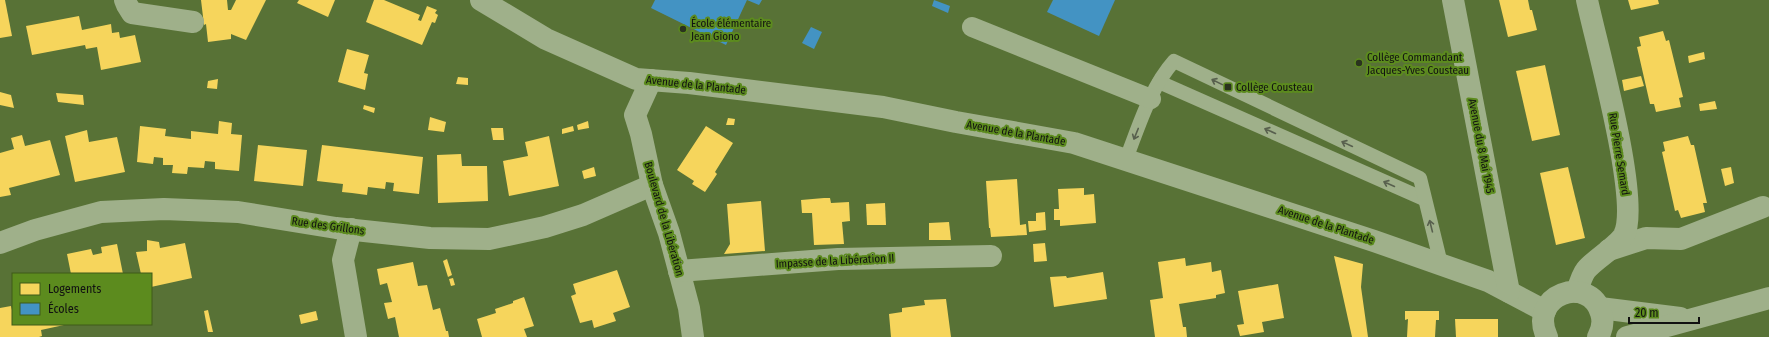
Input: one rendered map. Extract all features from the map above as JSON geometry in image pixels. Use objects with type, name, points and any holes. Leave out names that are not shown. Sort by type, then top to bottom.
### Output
[{"type":"street","points":[[125,0],[132,13],[193,22]]},
{"type":"street","name":"Avenue de la Plantade","points":[[481,0],[546,39],[636,79],[689,83],[883,107],[956,122],[1074,143],[1441,264],[1488,281],[1545,311]]},
{"type":"street","name":"Avenue du 8 Mai 1945","points":[[1453,0],[1509,292]]},
{"type":"street","name":"Rue Pierre Semard","points":[[1577,292],[1586,270],[1624,236],[1627,224],[1627,186],[1615,120],[1587,0]]},
{"type":"street","points":[[972,27],[1155,91]]},
{"type":"street","name":"Boulevard de la Libération","points":[[651,80],[635,115],[641,134],[652,186],[669,233],[689,308],[693,337]]},
{"type":"street","name":"Rue des Grillons","points":[[0,243],[35,230],[101,212],[164,209],[238,212],[351,229],[430,238],[489,239],[545,227],[583,215],[652,186]]},
{"type":"street","points":[[1608,251],[1646,238],[1681,239],[1763,207]]},
{"type":"street","points":[[351,229],[343,260],[356,337]]},
{"type":"street","name":"Impasse de la Libération II","points":[[679,271],[838,259],[991,256]]},
{"type":"street","points":[[1547,337],[1543,325],[1545,311],[1554,298],[1569,292],[1577,292],[1594,300],[1600,308],[1603,325],[1598,337]]},
{"type":"street","points":[[1627,337],[1769,298]]},
{"type":"street","points":[[1600,308],[1693,320]]},
{"type":"lane","points":[[1126,159],[1163,73],[1174,61],[1420,178],[1424,200],[1441,264]]},
{"type":"lane","points":[[1155,91],[1424,200]]},
{"type":"building: Logements","points":[[0,0],[5,0],[12,36],[0,38]]},
{"type":"building: Logements","points":[[201,0],[227,0],[228,10],[231,10],[236,0],[266,0],[246,40],[231,34],[231,39],[208,42]]},
{"type":"building: Logements","points":[[299,0],[335,0],[328,17],[297,3]]},
{"type":"building: Logements","points":[[374,0],[384,0],[420,15],[418,20],[421,21],[427,6],[437,10],[435,13],[438,15],[435,23],[432,22],[422,45],[366,22]]},
{"type":"building: Logements","points":[[1499,0],[1528,0],[1537,30],[1508,37]]},
{"type":"building: Logements","points":[[1628,0],[1658,0],[1659,4],[1631,10]]},
{"type":"building: Logements","points":[[79,16],[82,30],[111,24],[112,33],[119,32],[120,38],[135,35],[141,62],[101,70],[97,47],[86,49],[85,45],[32,55],[26,26]]},
{"type":"building: Logements","points":[[1663,31],[1666,41],[1669,40],[1683,97],[1679,98],[1681,107],[1656,112],[1654,104],[1650,104],[1637,47],[1641,46],[1639,37]]},
{"type":"building: Logements","points":[[347,49],[369,55],[364,73],[368,74],[365,90],[338,82]]},
{"type":"building: Logements","points":[[1704,52],[1705,59],[1689,63],[1688,56]]},
{"type":"building: Logements","points":[[1545,65],[1560,135],[1532,141],[1516,71]]},
{"type":"building: Logements","points":[[1641,76],[1644,86],[1624,91],[1622,80]]},
{"type":"building: Logements","points":[[458,77],[468,78],[468,85],[456,84]]},
{"type":"building: Logements","points":[[218,79],[217,89],[207,88],[208,81]]},
{"type":"building: Logements","points":[[0,92],[11,95],[14,108],[0,105]]},
{"type":"building: Logements","points":[[56,93],[83,95],[84,105],[58,102]]},
{"type":"building: Logements","points":[[1715,101],[1717,109],[1700,111],[1699,104]]},
{"type":"building: Logements","points":[[364,105],[375,108],[374,113],[363,109]]},
{"type":"building: Logements","points":[[430,117],[446,122],[444,132],[428,130]]},
{"type":"building: Logements","points":[[728,118],[735,119],[734,125],[726,125]]},
{"type":"building: Logements","points":[[219,121],[232,123],[231,134],[242,135],[239,171],[215,169],[215,162],[205,161],[204,168],[188,167],[187,174],[172,173],[173,165],[163,165],[163,158],[154,157],[153,164],[137,162],[140,126],[166,129],[165,136],[191,139],[191,131],[218,134]]},
{"type":"building: Logements","points":[[588,121],[589,128],[578,130],[577,125]]},
{"type":"building: Logements","points":[[573,126],[574,131],[562,134],[562,129]]},
{"type":"building: Logements","points":[[706,126],[733,143],[715,172],[717,174],[705,192],[692,184],[694,181],[677,170]]},
{"type":"building: Logements","points":[[491,128],[503,128],[504,140],[493,140]]},
{"type":"building: Logements","points":[[87,130],[89,142],[117,137],[125,172],[75,182],[65,136]]},
{"type":"building: Logements","points":[[22,135],[25,146],[50,140],[60,175],[9,188],[11,195],[0,197],[0,153],[14,149],[11,138]]},
{"type":"building: Logements","points":[[549,136],[559,186],[509,196],[503,161],[528,156],[525,142]]},
{"type":"building: Logements","points":[[1688,136],[1691,145],[1694,145],[1707,203],[1703,203],[1705,212],[1681,218],[1678,210],[1675,211],[1662,152],[1665,151],[1663,142]]},
{"type":"building: Logements","points":[[258,145],[307,150],[303,186],[254,181]]},
{"type":"building: Logements","points":[[322,145],[423,157],[419,194],[393,191],[394,183],[386,182],[385,189],[368,187],[367,195],[342,192],[343,184],[317,181]]},
{"type":"building: Logements","points":[[461,154],[462,166],[487,166],[488,201],[438,203],[437,155]]},
{"type":"building: Logements","points":[[594,167],[596,176],[584,179],[582,171]]},
{"type":"building: Logements","points":[[1568,167],[1585,238],[1556,245],[1540,173]]},
{"type":"building: Logements","points":[[1731,167],[1734,183],[1725,186],[1721,169]]},
{"type":"building: Logements","points":[[1017,179],[1020,225],[1026,224],[1027,235],[991,237],[986,181]]},
{"type":"building: Logements","points":[[1084,188],[1084,195],[1094,194],[1096,223],[1060,226],[1060,220],[1054,220],[1054,209],[1059,209],[1058,189]]},
{"type":"building: Logements","points":[[830,198],[831,203],[849,202],[850,221],[842,222],[844,244],[814,245],[812,213],[802,213],[801,200]]},
{"type":"building: Logements","points":[[761,201],[765,251],[724,254],[730,244],[727,204]]},
{"type":"building: Logements","points":[[885,203],[886,225],[867,225],[866,204]]},
{"type":"building: Logements","points":[[1045,212],[1046,230],[1029,232],[1028,221],[1036,221],[1036,213]]},
{"type":"building: Logements","points":[[949,222],[951,240],[929,240],[929,223]]},
{"type":"building: Logements","points":[[147,240],[159,242],[160,248],[185,243],[192,278],[152,287],[152,273],[141,273],[136,252],[147,251]]},
{"type":"building: Logements","points":[[1045,243],[1047,261],[1034,262],[1033,244]]},
{"type":"building: Logements","points":[[117,244],[123,273],[71,273],[67,254],[91,249],[93,255],[102,253],[101,247]]},
{"type":"building: Logements","points":[[1334,256],[1363,264],[1361,287],[1368,337],[1352,337]]},
{"type":"building: Logements","points":[[1185,258],[1186,266],[1211,262],[1212,272],[1221,270],[1225,293],[1216,295],[1216,298],[1179,304],[1183,327],[1186,327],[1187,337],[1155,337],[1150,300],[1163,298],[1158,262]]},
{"type":"building: Logements","points":[[447,259],[452,275],[448,277],[443,261]]},
{"type":"building: Logements","points":[[413,262],[418,286],[427,285],[433,310],[440,308],[449,337],[399,337],[395,317],[388,319],[384,303],[392,302],[387,283],[380,285],[377,269]]},
{"type":"building: Logements","points":[[617,270],[630,307],[613,313],[616,321],[594,328],[592,320],[580,323],[571,296],[576,294],[573,284]]},
{"type":"building: Logements","points":[[1103,272],[1107,299],[1054,307],[1050,277],[1066,276],[1067,278]]},
{"type":"building: Logements","points":[[453,278],[455,285],[451,286],[449,279]]},
{"type":"building: Logements","points":[[1278,284],[1284,318],[1262,322],[1264,332],[1240,336],[1237,325],[1244,324],[1238,291]]},
{"type":"building: Logements","points":[[524,297],[534,326],[524,329],[527,337],[482,337],[477,319],[496,313],[495,309],[513,303],[513,301]]},
{"type":"building: Logements","points":[[946,299],[951,337],[891,337],[889,314],[902,312],[902,308],[925,305],[924,300]]},
{"type":"building: Logements","points":[[11,306],[12,325],[64,325],[41,330],[42,336],[39,337],[0,337],[0,308]]},
{"type":"building: Logements","points":[[208,310],[213,332],[208,332],[204,311]]},
{"type":"building: Logements","points":[[316,311],[318,320],[301,324],[299,315]]},
{"type":"building: Logements","points":[[1405,311],[1439,311],[1439,320],[1436,320],[1435,337],[1407,337],[1408,319],[1405,320]]},
{"type":"building: Logements","points":[[1455,319],[1498,319],[1498,337],[1456,337]]},
{"type":"building: Écoles","points":[[655,0],[747,0],[726,45],[651,8]]},
{"type":"building: Écoles","points":[[747,0],[762,0],[759,5]]},
{"type":"building: Écoles","points":[[934,0],[950,6],[948,13],[932,6]]},
{"type":"building: Écoles","points":[[1053,0],[1115,0],[1099,36],[1047,12]]},
{"type":"building: Écoles","points":[[811,27],[822,32],[814,49],[802,43]]},
{"type":"place","name":"École élémentaire Jean Giono","points":[[683,29]]},
{"type":"place","name":"Collège Commandant Jacques-Yves Cousteau","points":[[1359,63]]},
{"type":"place","name":"Collège Cousteau","points":[[1228,87]]}]
